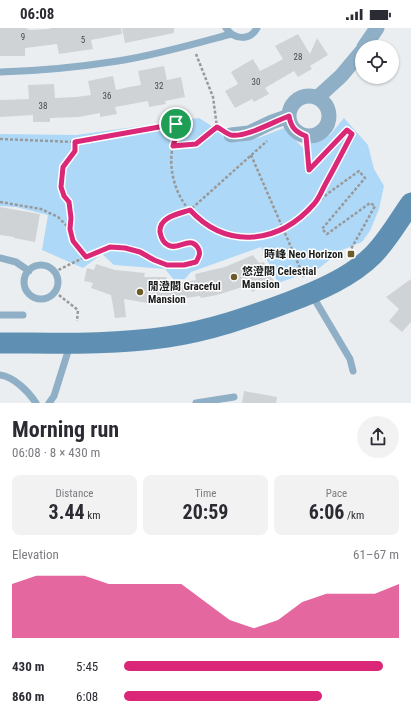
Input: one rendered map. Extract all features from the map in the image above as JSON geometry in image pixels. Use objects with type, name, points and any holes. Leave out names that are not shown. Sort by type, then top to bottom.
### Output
[{"type":"street","points":[[369,40],[377,28]]},
{"type":"street","points":[[318,97],[341,76],[355,59]]},
{"type":"street","points":[[312,95],[324,101],[330,112],[328,125],[318,134],[312,136],[306,136],[294,129],[290,123],[289,116],[290,109],[298,98],[312,95]]},
{"type":"street","points":[[231,135],[249,133],[289,116]]},
{"type":"street","points":[[0,343],[123,342],[168,337],[208,329],[251,316],[308,286],[350,273],[373,255],[411,203]]},
{"type":"lane","points":[[0,72],[36,71],[92,65],[148,55],[195,43],[229,31],[236,37],[247,37],[258,28]]},
{"type":"lane","points":[[0,258],[16,262],[29,271]]},
{"type":"lane","points":[[45,266],[50,268],[54,272],[58,282],[55,292],[46,298],[35,298],[30,295],[24,281],[29,271],[33,267],[45,266]]},
{"type":"lane","points":[[308,286],[350,359],[353,371]]},
{"type":"lane","points":[[0,315],[23,314]]},
{"type":"lane","points":[[49,403],[54,396],[71,343]]},
{"type":"lane","points":[[0,375],[17,382],[32,396],[36,403]]},
{"type":"lane","points":[[196,403],[234,397]]},
{"type":"path","points":[[195,43],[196,56],[213,97],[217,127]]},
{"type":"path","points":[[0,139],[75,142],[176,124],[177,133],[173,146],[172,172],[180,197],[190,210],[207,226],[219,232],[245,238],[259,237],[284,229],[359,171],[364,178],[322,229],[327,234],[370,202],[374,206],[351,249]]},
{"type":"path","points":[[54,272],[110,247],[125,248],[140,252],[167,265],[184,265],[196,262],[199,257],[199,250],[196,245],[190,242],[184,243],[179,247],[167,245],[160,235],[162,223],[167,219],[190,210],[251,155],[269,138],[271,131],[269,124]]},
{"type":"path","points":[[217,127],[231,135]]},
{"type":"path","points":[[173,146],[196,144],[217,127]]},
{"type":"path","points":[[306,136],[309,170],[347,130],[352,134],[315,204]]},
{"type":"path","points":[[75,142],[75,151],[63,167],[61,187],[64,196],[69,202],[71,218],[70,229],[73,241],[86,257]]},
{"type":"path","points":[[251,155],[308,286]]},
{"type":"path","points":[[0,202],[41,209],[58,217],[70,229]]},
{"type":"path","points":[[55,292],[78,310],[77,321]]},
{"type":"shaded area","points":[[199,118],[237,142],[261,137],[284,128],[302,147],[330,135],[344,118],[368,145],[374,169],[384,186],[379,209],[370,231],[362,242],[342,250],[318,269],[278,283],[261,247],[191,272],[185,279],[174,280],[165,269],[114,265],[102,254],[83,268],[42,250],[48,215],[16,207],[0,206],[0,134],[76,135]]},
{"type":"building","points":[[0,28],[25,28],[30,30],[51,28],[121,28],[122,34],[91,40],[93,49],[59,54],[57,44],[25,48],[25,56],[0,56]]},
{"type":"building","points":[[122,28],[174,28],[174,33],[125,43]]},
{"type":"building","points":[[298,34],[310,54],[317,38],[328,55],[310,66],[312,69],[298,77],[294,71],[265,88],[269,94],[254,102],[252,99],[235,108],[225,91],[238,84],[231,72],[253,59],[260,71],[283,59],[275,46]]},
{"type":"building","points":[[164,66],[167,80],[181,77],[185,97],[165,101],[166,104],[149,107],[148,101],[115,107],[117,114],[100,117],[100,113],[79,117],[50,118],[50,122],[33,122],[33,115],[0,117],[0,100],[29,99],[28,85],[54,84],[55,98],[91,95],[88,81],[113,76],[116,90],[141,85],[138,71]]},
{"type":"building","points":[[0,207],[40,214],[35,242],[0,235]]},
{"type":"building","points":[[253,255],[259,263],[264,262],[274,281],[252,292],[249,285],[217,295],[201,298],[200,296],[170,300],[169,303],[147,303],[124,299],[126,317],[115,318],[111,295],[91,288],[93,283],[84,281],[87,268],[94,270],[96,264],[115,270],[145,273],[144,277],[166,277],[169,283],[177,283],[196,280],[195,274],[225,267]]},
{"type":"building","points":[[411,279],[411,322],[402,332],[389,321],[399,309],[386,297]]},
{"type":"building","points":[[244,391],[277,397],[276,403],[242,403]]},
{"type":"place","name":"時峰 Neo Horizon","points":[[351,254]]},
{"type":"place","name":"悠澄閣 Celestial Mansion","points":[[234,277]]},
{"type":"place","name":"閒澄閣 Graceful Mansion","points":[[140,292]]},
{"type":"route","points":[[289,116],[290,123],[294,129],[306,136],[309,170],[347,130],[352,134],[315,204],[295,222],[284,229],[259,237],[245,238],[232,236],[207,226],[190,210],[167,219],[162,223],[160,235],[167,245],[173,247],[179,247],[184,243],[190,242],[196,245],[199,250],[199,257],[196,262],[190,265],[167,265],[140,252],[125,248],[110,247],[86,257],[73,241],[70,229],[71,218],[69,202],[64,196],[61,187],[63,167],[75,151],[75,142],[176,124],[177,133],[173,146],[196,144],[217,127],[231,135],[249,133],[289,116]]}]
